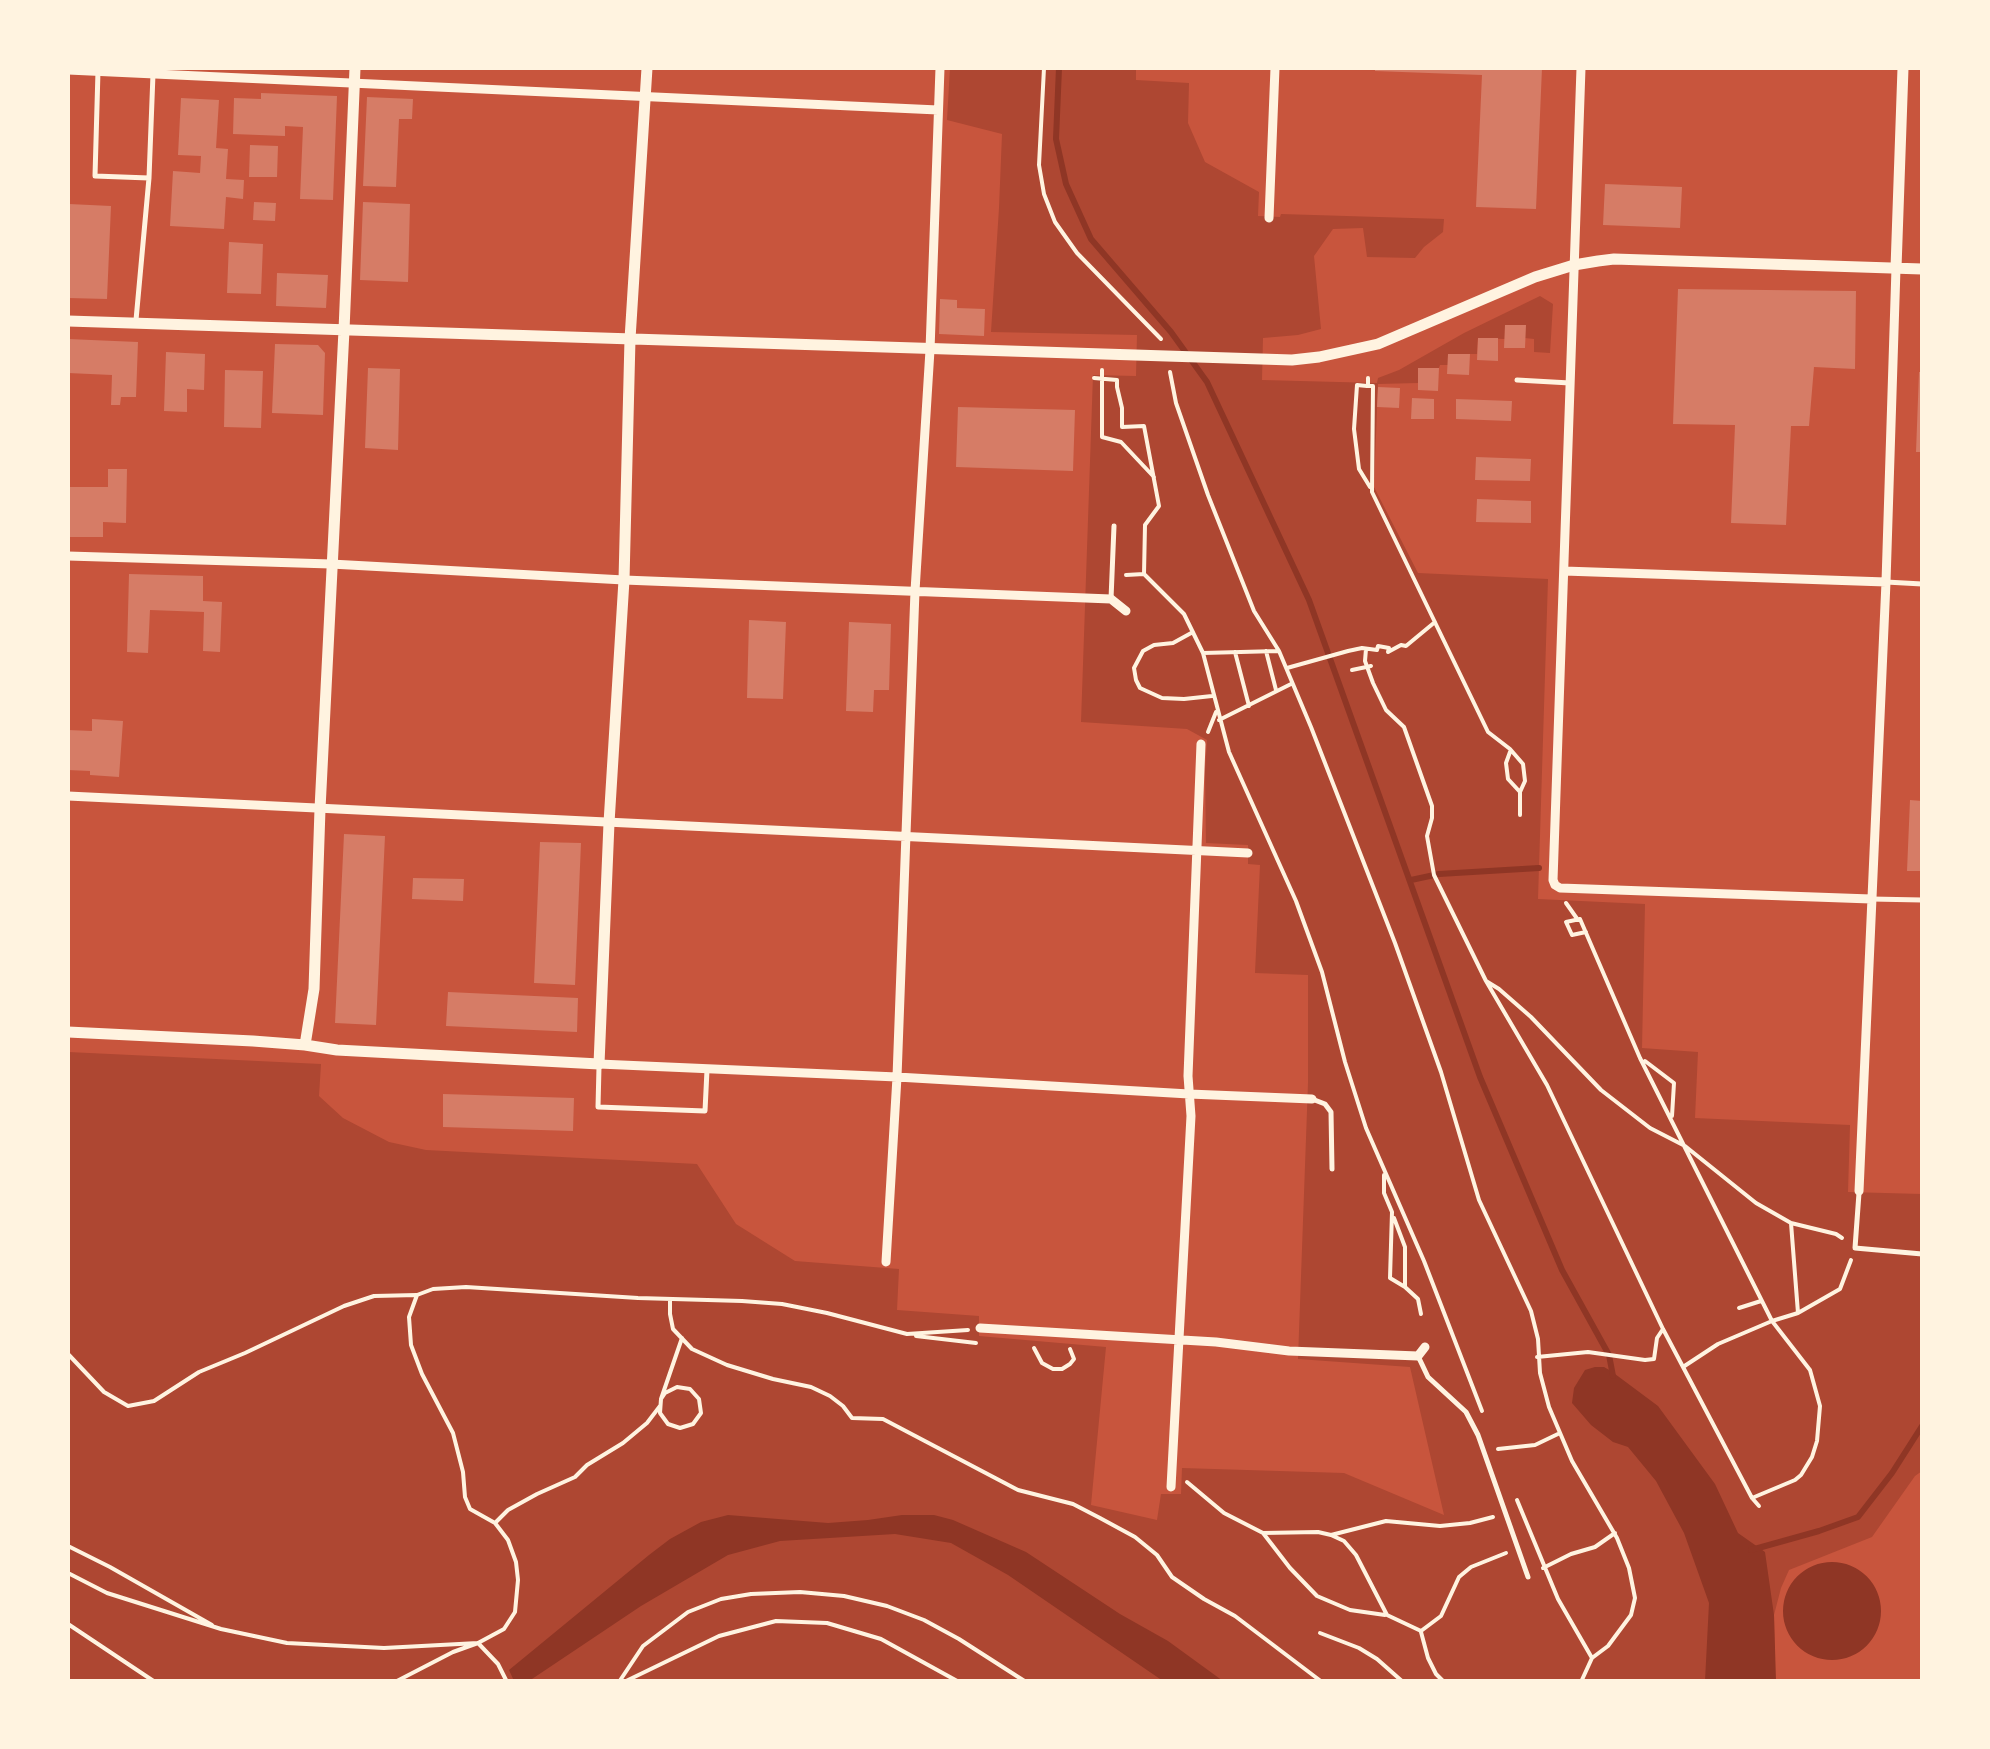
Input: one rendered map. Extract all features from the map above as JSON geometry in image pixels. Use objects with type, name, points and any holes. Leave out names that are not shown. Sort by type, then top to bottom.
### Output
[{"type":"street","points":[[305,1044],[314,989],[355,68]]},
{"type":"street","points":[[599,1064],[624,580],[630,339],[646,68]]},
{"type":"street","points":[[886,1262],[940,68]]},
{"type":"street","points":[[1269,218],[1276,68]]},
{"type":"street","points":[[1581,68],[1553,880],[1560,888],[1872,899]]},
{"type":"street","points":[[1859,1191],[1886,582],[1903,68]]},
{"type":"street","points":[[68,70],[938,110]]},
{"type":"street","points":[[68,321],[1262,359],[1320,357],[1378,344],[1535,277],[1574,265],[1614,259],[1922,269]]},
{"type":"street","points":[[68,556],[1112,599],[1126,610]]},
{"type":"street","points":[[1564,571],[1886,582]]},
{"type":"street","points":[[1171,1487],[1191,1116],[1201,744]]},
{"type":"street","points":[[68,796],[1248,852]]},
{"type":"street","points":[[68,1032],[305,1044],[337,1050],[1312,1099]]},
{"type":"street","points":[[980,1328],[1289,1351],[1421,1352]]},
{"type":"lane","points":[[98,71],[95,176],[149,178]]},
{"type":"lane","points":[[136,323],[149,178],[153,74]]},
{"type":"lane","points":[[1517,380],[1570,382]]},
{"type":"lane","points":[[1112,599],[1114,526]]},
{"type":"lane","points":[[1886,582],[1922,584]]},
{"type":"lane","points":[[1872,899],[1922,900]]},
{"type":"lane","points":[[599,1064],[598,1107],[705,1111],[707,1069]]},
{"type":"lane","points":[[1312,1099],[1330,1112],[1332,1169]]},
{"type":"lane","points":[[1859,1191],[1855,1248],[1922,1254]]},
{"type":"lane","points":[[1421,1352],[1428,1377],[1466,1412],[1478,1435],[1528,1577]]},
{"type":"path","points":[[1044,68],[1039,165],[1044,194],[1055,222],[1078,253],[1158,334],[1165,346]]},
{"type":"path","points":[[1168,365],[1187,439],[1222,531],[1254,610],[1279,651],[1311,727],[1441,1072],[1479,1200],[1531,1311],[1544,1392],[1572,1461],[1615,1533],[1629,1568],[1634,1606],[1608,1646],[1592,1658],[1581,1681]]},
{"type":"path","points":[[1102,370],[1102,437],[1121,442],[1154,477]]},
{"type":"path","points":[[1094,378],[1117,380],[1122,426],[1144,426],[1159,506],[1145,525],[1144,574]]},
{"type":"path","points":[[1368,378],[1368,386]]},
{"type":"path","points":[[1372,492],[1373,386],[1357,385],[1354,429],[1359,469],[1488,732],[1524,764],[1520,815]]},
{"type":"path","points":[[1126,574],[1144,574],[1184,614],[1203,653],[1219,720],[1236,768],[1306,926],[1322,972],[1366,1128],[1430,1276],[1486,1421]]},
{"type":"path","points":[[1287,668],[1348,651],[1377,650],[1378,646],[1389,648],[1388,652],[1406,646],[1435,622]]},
{"type":"path","points":[[1194,632],[1143,651],[1134,668],[1136,680],[1140,688],[1162,698],[1213,696]]},
{"type":"path","points":[[1366,649],[1365,661],[1386,710],[1404,726],[1432,806],[1428,836],[1434,875],[1486,981],[1540,1071],[1683,1368],[1759,1506]]},
{"type":"path","points":[[1266,651],[1276,692]]},
{"type":"path","points":[[1203,653],[1279,651]]},
{"type":"path","points":[[1235,652],[1249,706]]},
{"type":"path","points":[[1352,670],[1369,667]]},
{"type":"path","points":[[1219,720],[1292,684]]},
{"type":"path","points":[[1201,744],[1217,709]]},
{"type":"path","points":[[1510,750],[1506,764],[1508,779],[1520,792]]},
{"type":"path","points":[[1525,781],[1534,780]]},
{"type":"path","points":[[1564,901],[1585,929],[1640,1058],[1761,1301],[1810,1370],[1820,1406],[1812,1457],[1802,1475],[1752,1498]]},
{"type":"path","points":[[1578,920],[1566,922],[1572,935],[1594,924]]},
{"type":"path","points":[[1486,981],[1531,1017],[1602,1090],[1650,1128],[1685,1146],[1756,1203],[1791,1223],[1836,1234],[1855,1248],[1840,1288],[1798,1313],[1718,1344],[1683,1368]]},
{"type":"path","points":[[1640,1058],[1674,1083],[1672,1121]]},
{"type":"path","points":[[1384,1170],[1384,1193],[1405,1248],[1405,1286]]},
{"type":"path","points":[[1392,1212],[1390,1278],[1418,1299],[1421,1314]]},
{"type":"path","points":[[1791,1223],[1798,1313]]},
{"type":"path","points":[[68,1354],[104,1392],[128,1406],[154,1401],[198,1372],[344,1306],[374,1296],[416,1295],[466,1287],[782,1304],[906,1334],[979,1343]]},
{"type":"path","points":[[394,1682],[504,1628],[515,1612],[518,1580],[508,1540],[495,1524],[470,1509],[465,1497],[453,1433],[411,1344],[409,1317],[416,1295]]},
{"type":"path","points":[[670,1299],[674,1329],[692,1349],[727,1365],[811,1386],[844,1406],[852,1418],[882,1418],[1018,1490],[1073,1504],[1135,1537],[1157,1554],[1172,1576],[1235,1616],[1322,1682]]},
{"type":"path","points":[[1739,1308],[1761,1301]]},
{"type":"path","points":[[906,1334],[980,1328]]},
{"type":"path","points":[[1537,1358],[1588,1352],[1654,1359],[1656,1338],[1663,1328]]},
{"type":"path","points":[[495,1524],[508,1510],[559,1486],[624,1443],[647,1423],[660,1402],[670,1389],[690,1389],[700,1399],[700,1412],[693,1424],[674,1427],[663,1418],[660,1402],[682,1338]]},
{"type":"path","points":[[1048,1346],[1033,1346],[1042,1363],[1062,1369],[1074,1359],[1071,1350],[1064,1346]]},
{"type":"path","points":[[1493,1438],[1498,1449],[1534,1444],[1560,1433]]},
{"type":"path","points":[[1172,1473],[1224,1513],[1263,1532],[1317,1596],[1350,1610],[1387,1615],[1421,1632],[1428,1658],[1444,1682]]},
{"type":"path","points":[[1514,1494],[1543,1568],[1570,1624],[1592,1658]]},
{"type":"path","points":[[1263,1532],[1331,1534],[1386,1521],[1426,1526],[1470,1524],[1506,1513]]},
{"type":"path","points":[[1543,1568],[1595,1547],[1615,1533]]},
{"type":"path","points":[[1331,1534],[1344,1541],[1356,1555],[1387,1615]]},
{"type":"path","points":[[68,1546],[221,1630]]},
{"type":"path","points":[[1421,1632],[1441,1616],[1459,1576],[1470,1566],[1518,1549]]},
{"type":"path","points":[[68,1573],[107,1593],[221,1630],[288,1643],[384,1648],[478,1643],[498,1664],[507,1682]]},
{"type":"path","points":[[621,1682],[643,1646],[688,1612],[736,1596],[800,1592],[844,1596],[924,1620],[1026,1682]]},
{"type":"path","points":[[621,1682],[719,1636],[776,1621],[827,1623],[881,1639],[958,1682]]},
{"type":"path","points":[[68,1624],[155,1682]]},
{"type":"path","points":[[1320,1634],[1359,1648],[1403,1682]]},
{"type":"shaded area","points":[[950,68],[1136,68],[1136,80],[1189,83],[1188,123],[1205,162],[1259,192],[1258,216],[1444,219],[1443,232],[1415,258],[1367,257],[1363,228],[1333,229],[1314,256],[1321,329],[1263,338],[1262,380],[1377,383],[1378,378],[1540,296],[1553,304],[1550,353],[1534,352],[1534,339],[1525,338],[1525,326],[1506,325],[1505,339],[1478,338],[1477,354],[1448,354],[1448,365],[1418,368],[1418,383],[1378,384],[1374,487],[1418,573],[1548,579],[1538,899],[1645,904],[1642,1048],[1698,1052],[1695,1118],[1850,1125],[1848,1192],[1922,1194],[1922,1471],[1872,1537],[1789,1570],[1774,1615],[1775,1681],[68,1682],[68,1052],[321,1064],[319,1096],[343,1118],[389,1142],[426,1150],[697,1164],[736,1224],[795,1261],[899,1269],[897,1310],[979,1316],[979,1336],[1106,1347],[1091,1505],[1157,1520],[1161,1494],[1181,1494],[1182,1468],[1344,1473],[1444,1515],[1410,1367],[1298,1359],[1308,975],[1255,973],[1260,865],[1248,864],[1248,845],[1206,843],[1207,740],[1187,729],[1081,722],[1093,375],[1136,376],[1137,335],[991,332],[1002,134],[947,120]]},
{"type":"shaded area","points":[[1595,1367],[1611,1371],[1658,1406],[1715,1484],[1738,1533],[1765,1552],[1774,1615],[1776,1681],[1705,1681],[1709,1603],[1684,1533],[1656,1481],[1628,1447],[1613,1442],[1591,1425],[1572,1403],[1574,1388],[1585,1370]]},
{"type":"shaded area","points":[[728,1515],[828,1523],[902,1515],[934,1515],[953,1520],[1026,1552],[1168,1641],[1223,1681],[1163,1681],[1008,1575],[951,1543],[895,1534],[780,1541],[728,1555],[641,1606],[529,1681],[514,1681],[509,1670],[649,1555],[701,1522]]},
{"type":"shaded area","points":[[1832,1562],[1859,1570],[1873,1584],[1881,1611],[1873,1638],[1859,1652],[1832,1660],[1805,1652],[1791,1638],[1783,1611],[1791,1584],[1805,1570]]},
{"type":"building","points":[[1375,68],[1542,68],[1536,209],[1476,207],[1482,75]]},
{"type":"building","points":[[261,93],[337,96],[333,200],[300,199],[303,127],[285,126],[285,136],[233,134],[234,98],[261,99]]},
{"type":"building","points":[[367,97],[413,99],[412,119],[399,119],[396,187],[363,186]]},
{"type":"building","points":[[181,98],[219,100],[216,148],[228,149],[226,179],[244,180],[243,199],[226,197],[224,229],[170,226],[173,171],[200,173],[201,156],[178,155]]},
{"type":"building","points":[[250,145],[278,146],[277,177],[249,177]]},
{"type":"building","points":[[1605,184],[1682,187],[1680,228],[1603,225]]},
{"type":"building","points":[[254,202],[276,203],[275,221],[253,220]]},
{"type":"building","points":[[363,202],[410,204],[408,282],[360,280]]},
{"type":"building","points":[[69,204],[111,206],[107,299],[68,298]]},
{"type":"building","points":[[229,242],[263,244],[261,294],[227,293]]},
{"type":"building","points":[[277,273],[328,275],[326,308],[276,306]]},
{"type":"building","points":[[1678,289],[1856,291],[1855,369],[1814,367],[1809,426],[1791,426],[1786,525],[1731,523],[1735,425],[1673,424]]},
{"type":"building","points":[[940,299],[957,300],[957,308],[985,309],[984,336],[939,334]]},
{"type":"building","points":[[1505,325],[1526,325],[1525,348],[1504,348]]},
{"type":"building","points":[[1478,338],[1498,338],[1498,361],[1477,360]]},
{"type":"building","points":[[68,339],[138,342],[136,397],[121,397],[120,405],[111,405],[112,375],[68,373]]},
{"type":"building","points":[[275,344],[318,345],[325,353],[323,415],[272,413]]},
{"type":"building","points":[[166,352],[205,354],[204,390],[187,389],[187,412],[164,411]]},
{"type":"building","points":[[1448,354],[1470,354],[1469,375],[1447,374]]},
{"type":"building","points":[[368,368],[400,369],[398,450],[365,448]]},
{"type":"building","points":[[1418,368],[1439,368],[1438,391],[1418,390]]},
{"type":"building","points":[[225,370],[263,371],[261,428],[224,427]]},
{"type":"building","points":[[1919,372],[1922,452],[1916,452]]},
{"type":"building","points":[[1378,387],[1400,388],[1399,408],[1377,407]]},
{"type":"building","points":[[1412,398],[1434,399],[1434,419],[1411,419]]},
{"type":"building","points":[[1456,399],[1512,401],[1511,421],[1456,419]]},
{"type":"building","points":[[958,407],[1075,410],[1073,471],[956,467]]},
{"type":"building","points":[[1476,457],[1531,459],[1530,481],[1475,480]]},
{"type":"building","points":[[108,469],[127,469],[126,523],[103,522],[103,537],[68,537],[68,487],[108,487]]},
{"type":"building","points":[[1477,499],[1531,501],[1531,523],[1476,522]]},
{"type":"building","points":[[129,574],[203,576],[203,601],[222,602],[220,652],[203,651],[204,612],[150,610],[148,653],[127,652]]},
{"type":"building","points":[[749,620],[786,622],[783,699],[747,698]]},
{"type":"building","points":[[849,622],[891,624],[889,690],[874,690],[873,712],[846,711]]},
{"type":"building","points":[[92,719],[123,721],[119,777],[68,770],[68,730],[92,731]]},
{"type":"building","points":[[1910,800],[1922,801],[1922,871],[1907,871]]},
{"type":"building","points":[[344,834],[385,836],[376,1025],[335,1023]]},
{"type":"building","points":[[540,842],[581,843],[575,985],[534,983]]},
{"type":"building","points":[[413,878],[464,879],[463,901],[412,899]]},
{"type":"building","points":[[448,992],[578,998],[577,1032],[446,1026]]},
{"type":"building","points":[[443,1094],[574,1098],[573,1131],[443,1127]]},
{"type":"waterway","points":[[1059,68],[1056,139],[1066,184],[1091,239],[1171,332],[1207,382],[1309,600],[1480,1077],[1562,1270],[1609,1355],[1613,1376]]},
{"type":"waterway","points":[[1411,880],[1439,874],[1539,868]]},
{"type":"waterway","points":[[1751,1550],[1858,1517],[1922,1426]]}]
